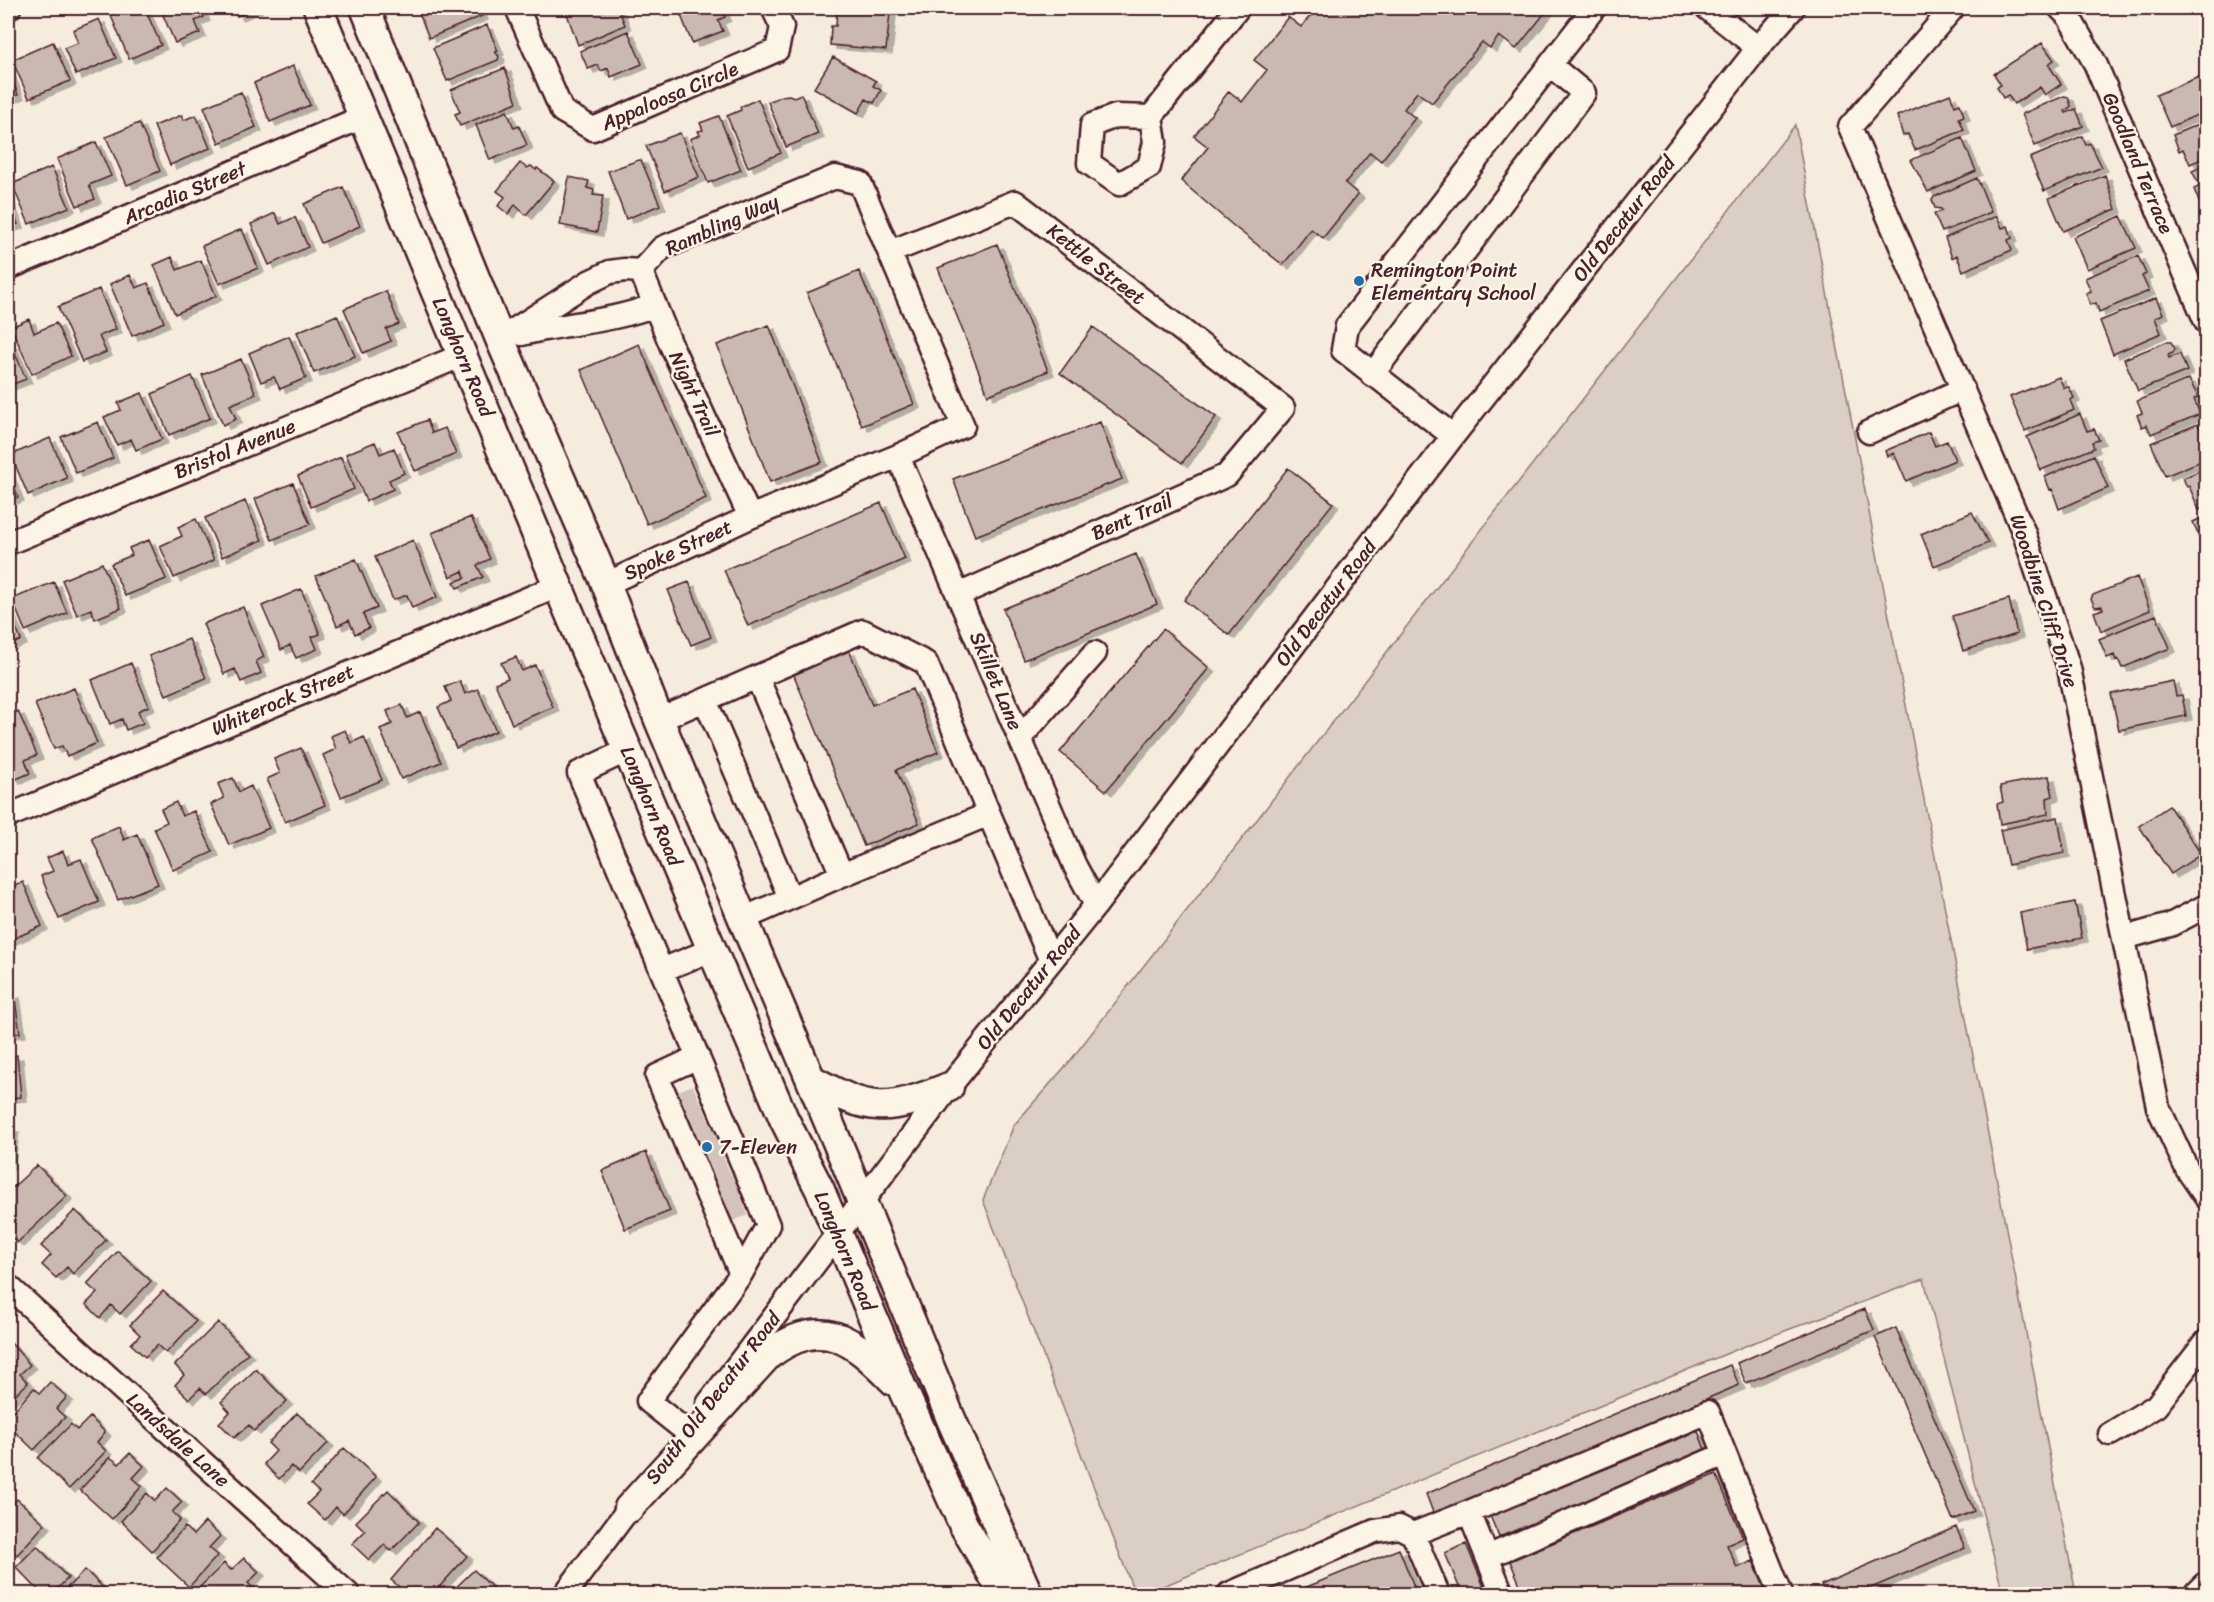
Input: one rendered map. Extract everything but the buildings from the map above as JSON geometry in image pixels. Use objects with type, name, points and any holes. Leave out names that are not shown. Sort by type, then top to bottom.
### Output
[{"type":"main road","name":"Longhorn Road","points":[[318,8],[558,586],[784,1119],[820,1190],[903,1390],[963,1524],[1004,1594]]},
{"type":"main road","name":"Longhorn Road","points":[[365,8],[500,339],[606,584],[659,720],[812,1080],[951,1419],[1028,1594]]},
{"type":"main road","points":[[463,355],[500,339]]},
{"type":"main road","points":[[624,742],[659,720]]},
{"type":"main road","points":[[812,1080],[843,1097],[879,1107],[912,1102],[949,1087]]},
{"type":"main road","points":[[629,1508],[768,1355],[785,1342],[799,1336],[824,1333],[853,1344],[903,1390]]},
{"type":"main road","points":[[2199,1594],[2206,1587]]},
{"type":"street","name":"Appaloosa Circle","points":[[518,8],[562,111],[593,129],[777,50],[782,27],[773,8]]},
{"type":"street","points":[[1151,117],[1238,8]]},
{"type":"street","points":[[1453,436],[1372,375],[1343,350],[1347,326],[1594,8]]},
{"type":"street","points":[[1707,8],[1758,48]]},
{"type":"street","name":"Old Decatur Road","points":[[862,1202],[949,1087],[1096,905],[1453,436],[1758,48],[1793,8]]},
{"type":"street","name":"Woodbine Cliff Drive","points":[[1953,8],[1850,127],[2024,533],[2069,668],[2158,1107],[2187,1168],[2206,1197]]},
{"type":"street","name":"Goodland Terrace","points":[[2060,8],[2069,17],[2095,63],[2206,322]]},
{"type":"street","points":[[1372,375],[1584,93],[1550,65]]},
{"type":"street","name":"Arcadia Street","points":[[8,268],[363,117]]},
{"type":"street","name":"Rambling Way","points":[[641,271],[662,248],[835,177],[860,183],[963,426],[898,456]]},
{"type":"street","name":"Kettle Street","points":[[890,252],[1015,202],[1283,408]]},
{"type":"street","points":[[500,339],[590,282],[610,272],[641,271]]},
{"type":"street","name":"Night Trail","points":[[641,271],[671,345],[750,517]]},
{"type":"street","points":[[500,339],[545,328],[622,316],[655,305]]},
{"type":"street","name":"Bristol Avenue","points":[[8,543],[463,355]]},
{"type":"street","points":[[1869,432],[1963,389]]},
{"type":"street","name":"Bent Trail","points":[[958,595],[1227,475],[1283,408]]},
{"type":"street","name":"Spoke Street","points":[[606,584],[750,517],[898,456]]},
{"type":"street","name":"Skillet Lane","points":[[898,456],[1076,866],[1096,905]]},
{"type":"street","name":"Whiterock Street","points":[[8,816],[558,586]]},
{"type":"street","points":[[659,720],[863,631],[926,663],[1052,961]]},
{"type":"street","points":[[1020,738],[1095,653]]},
{"type":"street","points":[[757,677],[842,875]]},
{"type":"street","points":[[705,700],[790,898]]},
{"type":"street","points":[[624,742],[579,773],[698,1058],[713,1152],[741,1274]]},
{"type":"street","points":[[743,919],[989,814]]},
{"type":"street","points":[[2124,938],[2170,925],[2206,906]]},
{"type":"street","points":[[662,970],[711,950]]},
{"type":"street","points":[[687,1432],[648,1401],[741,1274],[768,1225],[657,1076],[698,1058]]},
{"type":"street","name":"South Old Decatur Road","points":[[564,1594],[862,1202]]},
{"type":"street","name":"Landsdale Lane","points":[[8,1286],[348,1594]]},
{"type":"street","points":[[2110,1434],[2156,1406],[2206,1342]]},
{"type":"street","points":[[1413,1534],[1708,1412],[1781,1594]]},
{"type":"street","points":[[1487,1557],[1725,1454]]},
{"type":"street","points":[[1469,1512],[1502,1594]]},
{"type":"street","points":[[1229,1594],[1375,1531],[1399,1527],[1413,1534],[1438,1594]]},
{"type":"shaded area","points":[[1795,125],[2076,1594],[2003,1594],[1924,1279],[1750,1344],[1144,1594],[1135,1594],[983,1200],[1014,1125],[1070,1061]]},
{"type":"tunnel","points":[[683,1101],[697,1095]]},
{"type":"tunnel","points":[[690,1118],[705,1112]]},
{"type":"tunnel","points":[[698,1137],[713,1130]]},
{"type":"tunnel","points":[[705,1155],[721,1148]]},
{"type":"tunnel","points":[[713,1172],[727,1166]]},
{"type":"tunnel","points":[[721,1192],[737,1185]]},
{"type":"tunnel","points":[[728,1211],[744,1205]]},
{"type":"place","name":"Remington Point Elementary School","points":[[1359,281]]},
{"type":"place","name":"7-Eleven","points":[[707,1147]]}]
